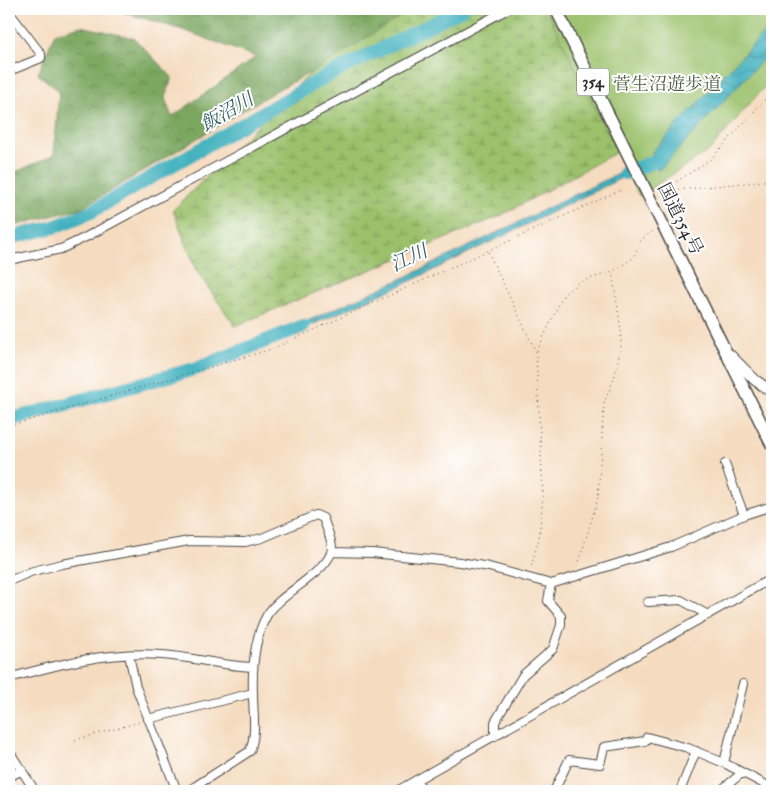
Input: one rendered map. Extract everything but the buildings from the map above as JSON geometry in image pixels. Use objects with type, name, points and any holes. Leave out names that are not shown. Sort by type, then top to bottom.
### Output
[{"type":"highway","name":"国道354号","points":[[556,9],[772,445]]},
{"type":"main road","points":[[728,353],[747,373],[772,392]]},
{"type":"street","points":[[9,260],[61,249],[86,238],[508,9]]},
{"type":"street","points":[[9,12],[41,54],[41,58],[9,71]]},
{"type":"street","points":[[725,464],[744,515]]},
{"type":"street","points":[[331,552],[460,562],[489,567],[527,579],[551,584],[671,547],[744,515],[772,506]]},
{"type":"street","points":[[9,581],[32,571],[62,564],[189,541],[245,542],[262,538],[316,515],[323,518],[332,547],[331,552],[314,576],[286,594],[268,614],[260,630],[253,667],[255,725],[250,751],[188,791]]},
{"type":"street","points":[[397,791],[772,578]]},
{"type":"street","points":[[495,736],[495,722],[523,675],[553,649],[561,625],[561,616],[548,601],[551,584]]},
{"type":"street","points":[[648,602],[681,600],[708,615]]},
{"type":"street","points":[[9,678],[68,662],[129,654],[162,655],[253,667]]},
{"type":"street","points":[[129,654],[136,687],[177,791]]},
{"type":"street","points":[[724,763],[743,684]]},
{"type":"street","points":[[148,720],[253,693]]},
{"type":"street","points":[[554,791],[569,760],[600,764],[604,747],[645,741],[647,737],[696,751],[772,788]]},
{"type":"street","points":[[9,751],[35,791]]},
{"type":"street","points":[[680,791],[696,751]]},
{"type":"street","points":[[9,777],[22,770]]},
{"type":"street","points":[[720,791],[742,773]]},
{"type":"street","points":[[416,780],[424,791]]},
{"type":"path","points":[[649,196],[664,190],[711,159],[772,92]]},
{"type":"path","points":[[664,190],[772,180]]},
{"type":"path","points":[[9,426],[272,349],[621,190]]},
{"type":"path","points":[[536,352],[564,294],[579,282],[612,272],[633,258],[641,240],[663,223]]},
{"type":"path","points":[[487,251],[536,352],[543,494],[539,539],[527,579]]},
{"type":"path","points":[[575,576],[590,533],[598,498],[604,403],[614,379],[621,346],[621,329],[612,272]]},
{"type":"path","points":[[75,740],[148,720]]},
{"type":"green space","points":[[122,9],[406,9],[408,21],[277,90],[82,208],[9,227],[9,175],[54,155],[59,91],[38,74],[55,33],[81,26],[134,38],[172,77],[165,99],[172,117],[256,57],[183,30],[122,12]]},
{"type":"green space","points":[[412,9],[746,9],[648,135],[500,216],[235,326],[196,270],[173,210],[309,74]]},
{"type":"green space","name":"菅生沼遊歩道","points":[[546,9],[772,9],[772,83],[764,87],[710,150],[639,196]]},
{"type":"water","points":[[456,9],[467,9],[422,31],[420,26]]},
{"type":"water","points":[[772,24],[772,50],[658,171],[652,152]]},
{"type":"water","points":[[640,163],[642,168],[415,279],[287,336],[285,331],[412,274]]},
{"type":"waterway","name":"飯沼川","points":[[9,238],[54,227],[91,212],[327,76],[462,9]]},
{"type":"waterway","name":"江川","points":[[625,173],[655,161],[668,148]]},
{"type":"waterway","name":"江川","points":[[9,420],[198,368],[303,326]]}]
